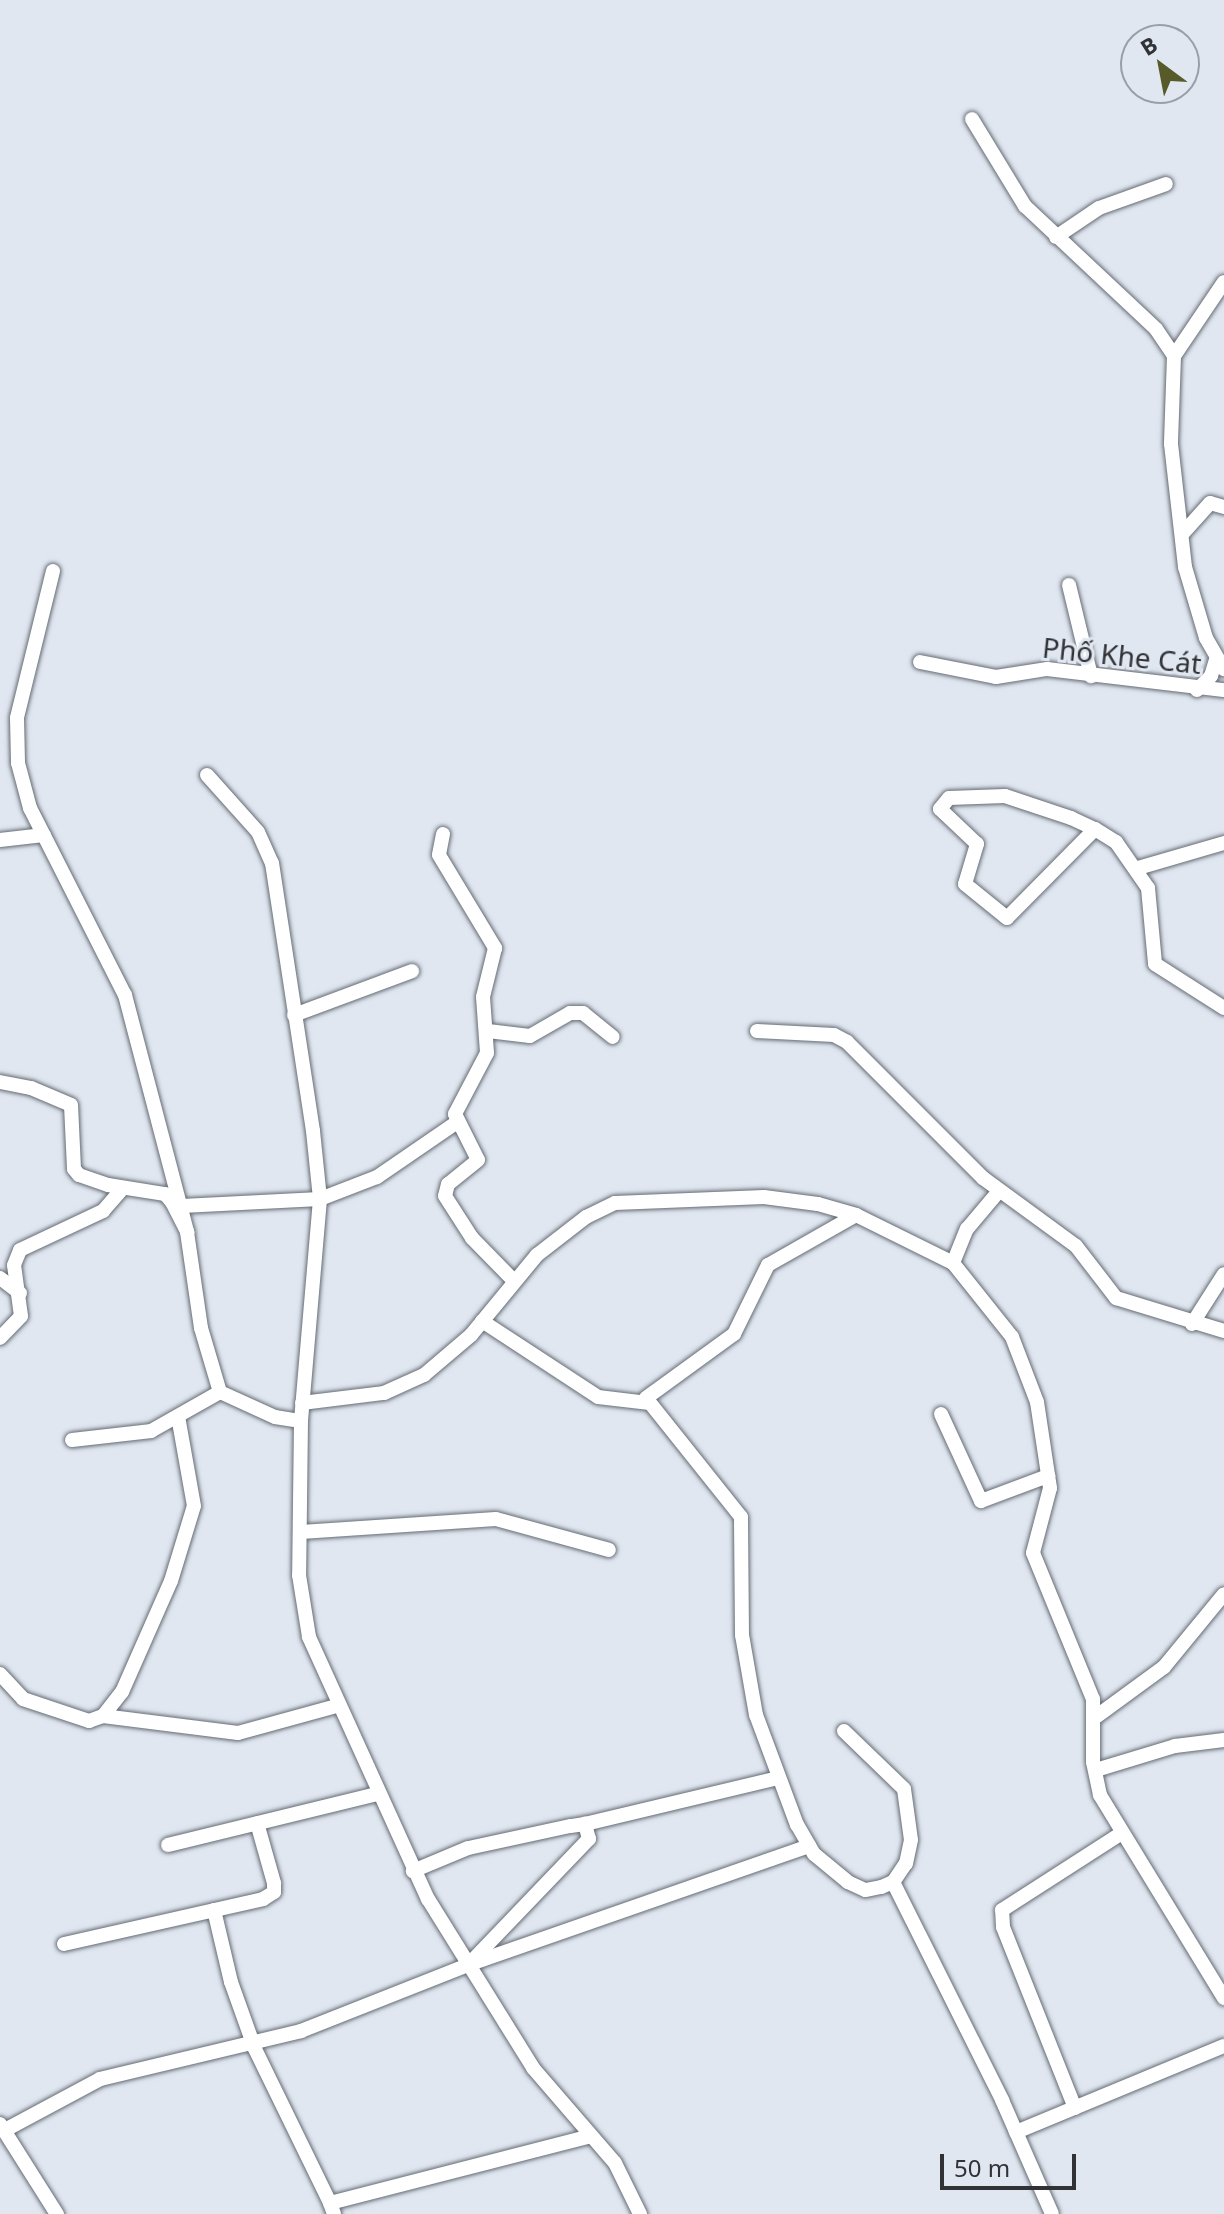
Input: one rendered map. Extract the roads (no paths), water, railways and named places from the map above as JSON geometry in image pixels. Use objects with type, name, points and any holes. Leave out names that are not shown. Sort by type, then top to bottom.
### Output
[{"type":"street","points":[[972,119],[1025,206],[1156,329],[1174,356]]},
{"type":"street","points":[[1056,237],[1099,208],[1166,184]]},
{"type":"street","points":[[1197,690],[1220,664],[1192,596],[1171,444],[1174,356],[1224,282]]},
{"type":"street","points":[[1184,532],[1217,505],[1224,493]]},
{"type":"street","points":[[53,571],[14,740],[30,808],[125,995],[182,1206],[201,1328],[220,1392],[275,1417],[301,1421]]},
{"type":"street","points":[[1069,585],[1091,676]]},
{"type":"street","name":"Phố Khe Cát","points":[[920,662],[996,677],[1047,669],[1197,690],[1224,690]]},
{"type":"street","points":[[207,775],[258,832],[272,863],[320,1199],[301,1421],[300,1603],[337,1706],[413,1871],[533,2068],[615,2163],[640,2214]]},
{"type":"street","points":[[1095,829],[1007,918],[965,884],[977,844],[940,809],[949,798],[1005,796],[1095,829],[1123,847],[1148,888],[1155,964],[1224,1008]]},
{"type":"street","points":[[182,1206],[320,1199],[377,1177],[456,1123],[462,1097],[487,1053],[488,1031],[483,997],[495,948],[439,855],[443,834]]},
{"type":"street","points":[[0,840],[44,835]]},
{"type":"street","points":[[1138,868],[1224,843]]},
{"type":"street","points":[[294,1015],[412,971]]},
{"type":"street","points":[[488,1031],[530,1036],[570,1013],[583,1013],[613,1037]]},
{"type":"street","points":[[757,1031],[834,1035],[847,1042],[999,1191],[1068,1238],[1116,1298],[1192,1324],[1224,1331]]},
{"type":"street","points":[[0,1082],[31,1088],[71,1105],[74,1169],[88,1179],[165,1194],[187,1232]]},
{"type":"street","points":[[456,1123],[478,1160],[448,1184],[445,1196],[472,1238],[514,1281]]},
{"type":"street","points":[[0,1338],[21,1316],[14,1265],[20,1250],[103,1211],[123,1188]]},
{"type":"street","points":[[953,1263],[967,1229],[999,1191]]},
{"type":"street","points":[[302,1403],[358,1398],[410,1381],[453,1353],[537,1255],[586,1217],[615,1203],[764,1197],[856,1215],[953,1263],[992,1306],[1025,1364],[1048,1476],[1049,1497],[1033,1553],[1097,1716],[1096,1770],[1100,1795],[1224,1998]]},
{"type":"street","points":[[844,1731],[904,1789],[911,1840],[906,1863],[893,1882],[865,1890],[848,1882],[809,1846],[778,1778],[756,1715],[742,1635],[741,1517],[648,1403],[648,1392],[734,1334],[768,1265],[856,1215]]},
{"type":"street","points":[[1192,1324],[1224,1274]]},
{"type":"street","points":[[0,1278],[20,1293]]},
{"type":"street","points":[[482,1321],[598,1397],[648,1403]]},
{"type":"street","points":[[72,1440],[151,1431],[220,1392]]},
{"type":"street","points":[[941,1414],[981,1501],[1048,1476]]},
{"type":"street","points":[[90,1718],[141,1658],[187,1531],[193,1484],[178,1416]]},
{"type":"street","points":[[301,1532],[496,1519],[609,1550]]},
{"type":"street","points":[[1097,1716],[1164,1667],[1224,1594]]},
{"type":"street","points":[[3,1683],[49,1711],[238,1733],[337,1706]]},
{"type":"street","points":[[1096,1770],[1175,1746],[1224,1740]]},
{"type":"street","points":[[413,1871],[468,1848],[778,1778]]},
{"type":"street","points":[[168,1845],[377,1794]]},
{"type":"street","points":[[64,1944],[263,1899],[274,1892],[257,1823]]},
{"type":"street","points":[[468,1965],[589,1839],[585,1824]]},
{"type":"street","points":[[1075,2108],[1003,1927],[1002,1910],[1122,1833]]},
{"type":"street","points":[[57,2214],[2,2127],[100,2079],[253,2044],[809,1846]]},
{"type":"street","points":[[893,1882],[1016,2132],[1052,2214]]},
{"type":"street","points":[[214,1910],[253,2044],[332,2209],[591,2136]]},
{"type":"street","points":[[1016,2132],[1224,2046]]}]
